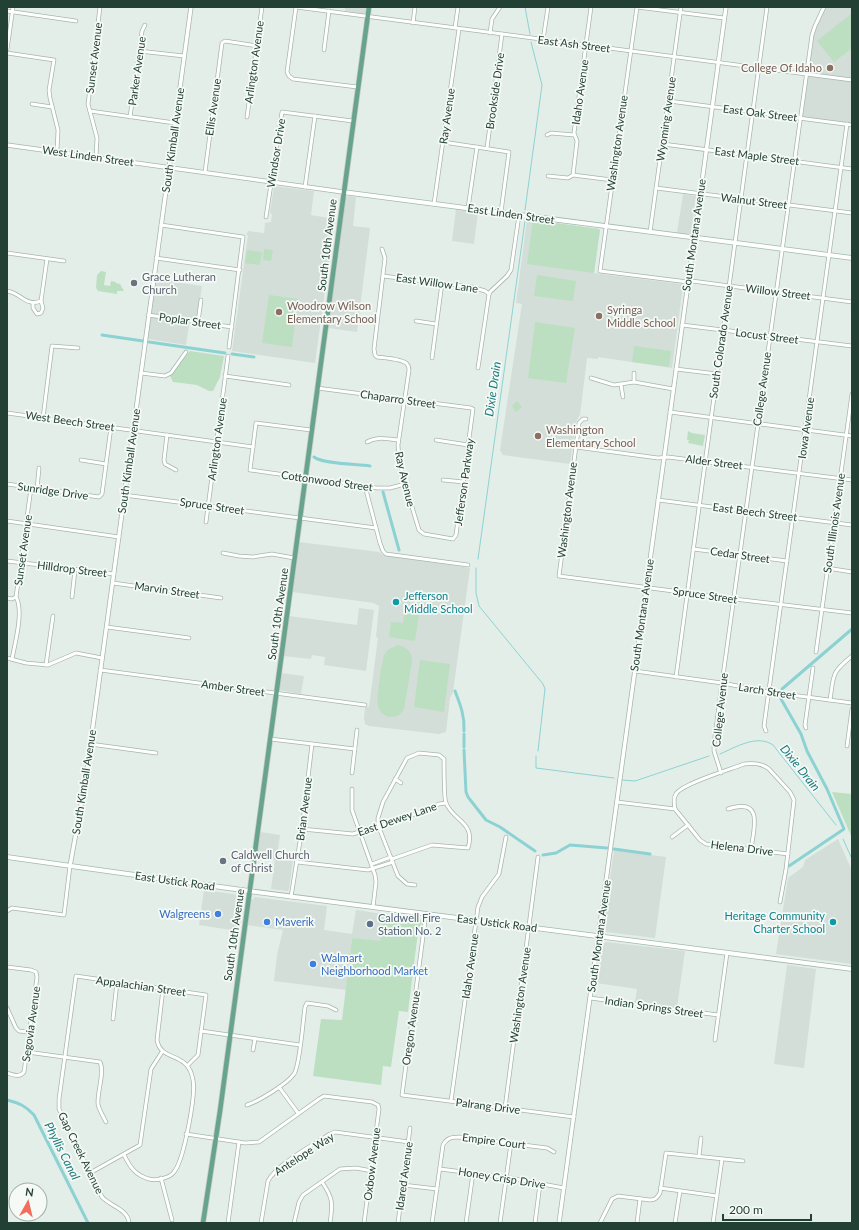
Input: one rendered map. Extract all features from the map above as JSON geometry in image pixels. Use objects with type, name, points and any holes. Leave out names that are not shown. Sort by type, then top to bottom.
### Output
[{"type":"main road","name":"South 10th Avenue","points":[[203,1223],[230,1036],[369,7]]},
{"type":"main road","name":"East Linden Street","points":[[343,192],[852,258]]},
{"type":"main road","name":"East Ustick Road","points":[[7,857],[249,892],[852,969]]},
{"type":"street","points":[[7,50],[13,7]]},
{"type":"street","name":"Sunset Avenue","points":[[96,157],[97,138],[88,104],[100,7]]},
{"type":"street","name":"South Kimball Avenue","points":[[7,911],[12,908],[64,915],[70,866],[107,627],[148,315],[191,7]]},
{"type":"street","name":"Arlington Avenue","points":[[247,117],[262,7]]},
{"type":"street","points":[[296,7],[287,72],[289,76],[293,79],[358,87]]},
{"type":"street","name":"East Ash Street","points":[[296,7],[323,9],[368,17],[852,80]]},
{"type":"street","points":[[413,23],[415,7]]},
{"type":"street","name":"Ray Avenue","points":[[434,204],[457,28],[458,7]]},
{"type":"street","points":[[490,32],[492,19],[500,7]]},
{"type":"street","points":[[544,40],[548,7]]},
{"type":"street","name":"Idaho Avenue","points":[[572,176],[577,141],[574,135],[591,7]]},
{"type":"street","points":[[637,7],[724,18]]},
{"type":"street","name":"Washington Avenue","points":[[608,272],[600,271],[605,226],[637,7]]},
{"type":"street","name":"Wyoming Avenue","points":[[650,232],[681,7]]},
{"type":"street","name":"South Montana Avenue","points":[[560,1223],[726,7]]},
{"type":"street","name":"South Colorado Avenue","points":[[676,677],[698,505],[767,7]]},
{"type":"street","name":"College Avenue","points":[[722,773],[714,751],[714,744],[722,683],[741,555],[812,35],[823,7]]},
{"type":"street","points":[[7,11],[76,21]]},
{"type":"street","points":[[324,50],[329,11]]},
{"type":"street","name":"Parker Avenue","points":[[130,117],[144,25]]},
{"type":"street","name":"Brookside Drive","points":[[486,148],[502,34]]},
{"type":"street","name":"Ellis Avenue","points":[[205,172],[223,41],[257,46]]},
{"type":"street","points":[[140,51],[184,56]]},
{"type":"street","points":[[7,53],[54,60],[49,90],[58,130],[57,151]]},
{"type":"street","name":"East Oak Street","points":[[669,101],[852,125]]},
{"type":"street","points":[[32,104],[52,107]]},
{"type":"street","points":[[90,112],[175,124]]},
{"type":"street","name":"Windsor Drive","points":[[266,217],[282,112],[353,121]]},
{"type":"street","points":[[305,187],[315,116]]},
{"type":"street","name":"Iowa Avenue","points":[[766,731],[764,726],[800,474],[847,124]]},
{"type":"street","points":[[547,135],[551,133],[574,135]]},
{"type":"street","points":[[443,142],[509,152],[501,212]]},
{"type":"street","name":"East Maple Street","points":[[663,144],[852,168]]},
{"type":"street","name":"West Linden Street","points":[[7,145],[169,167]]},
{"type":"street","points":[[468,208],[477,147]]},
{"type":"street","name":"East Linden Street","points":[[169,167],[343,192]]},
{"type":"street","points":[[548,176],[568,178],[572,176],[612,180]]},
{"type":"street","name":"Walnut Street","points":[[656,188],[740,200],[852,213]]},
{"type":"street","points":[[478,368],[489,294],[511,270],[519,215]]},
{"type":"street","points":[[161,225],[243,237],[229,347]]},
{"type":"street","points":[[382,249],[385,258],[384,276]]},
{"type":"street","points":[[7,253],[64,261]]},
{"type":"street","points":[[156,258],[240,270]]},
{"type":"street","points":[[33,303],[35,312],[37,314],[41,313],[44,308],[41,301],[47,259]]},
{"type":"street","name":"Willow Street","points":[[608,272],[688,282],[692,281],[852,302]]},
{"type":"street","name":"Ray Avenue","points":[[384,276],[374,349],[375,355],[377,357],[406,362],[409,370],[398,440],[399,459],[419,530],[424,534],[445,538]]},
{"type":"street","name":"East Willow Lane","points":[[384,276],[472,287],[485,290],[489,294]]},
{"type":"street","points":[[432,358],[442,283]]},
{"type":"street","points":[[7,291],[13,292],[30,303],[41,301]]},
{"type":"street","points":[[198,322],[201,300]]},
{"type":"street","name":"Poplar Street","points":[[148,315],[232,327]]},
{"type":"street","points":[[416,321],[436,324]]},
{"type":"street","name":"Locust Street","points":[[682,325],[852,346]]},
{"type":"street","points":[[43,418],[52,346],[78,348]]},
{"type":"street","points":[[141,373],[162,376],[168,375],[186,352]]},
{"type":"street","name":"Arlington Avenue","points":[[206,522],[228,356]]},
{"type":"street","points":[[676,369],[717,374]]},
{"type":"street","points":[[634,373],[634,382]]},
{"type":"street","points":[[225,376],[289,385]]},
{"type":"street","points":[[591,378],[614,385],[634,382],[673,389]]},
{"type":"street","points":[[621,385],[623,396]]},
{"type":"street","name":"Chaparro Street","points":[[317,388],[472,408],[473,415]]},
{"type":"street","name":"South Illinois Avenue","points":[[816,652],[852,394]]},
{"type":"street","points":[[670,412],[852,436]]},
{"type":"street","name":"West Beech Street","points":[[7,413],[134,430]]},
{"type":"street","name":"Jefferson Parkway","points":[[445,538],[453,539],[456,535],[473,415]]},
{"type":"street","name":"Washington Avenue","points":[[559,576],[579,423],[581,420],[586,419]]},
{"type":"street","points":[[134,430],[253,446],[256,423],[311,430]]},
{"type":"street","name":"Sunridge Drive","points":[[7,484],[99,497],[102,494],[111,427]]},
{"type":"street","points":[[167,435],[164,460],[165,464],[176,470]]},
{"type":"street","points":[[367,442],[372,439],[382,438],[398,440]]},
{"type":"street","points":[[436,440],[468,445]]},
{"type":"street","name":"Cottonwood Street","points":[[253,446],[250,470],[365,486],[390,488],[405,484]]},
{"type":"street","name":"Alder Street","points":[[576,447],[658,458],[705,461],[852,480]]},
{"type":"street","points":[[81,460],[106,464]]},
{"type":"street","points":[[37,489],[39,468]]},
{"type":"street","points":[[443,480],[464,482]]},
{"type":"street","points":[[365,486],[382,551],[386,554],[468,565]]},
{"type":"street","name":"Sunset Avenue","points":[[12,659],[19,606],[16,597],[31,488]]},
{"type":"street","name":"Spruce Street","points":[[124,495],[376,528]]},
{"type":"street","name":"East Beech Street","points":[[658,500],[852,525]]},
{"type":"street","points":[[7,521],[119,537]]},
{"type":"street","name":"Cedar Street","points":[[693,548],[787,561]]},
{"type":"street","points":[[223,553],[253,557],[272,554],[294,558]]},
{"type":"street","name":"Hilldrop Street","points":[[7,561],[114,574]]},
{"type":"street","points":[[827,568],[852,572]]},
{"type":"street","points":[[72,596],[75,570]]},
{"type":"street","name":"Spruce Street","points":[[559,576],[734,600],[852,613]]},
{"type":"street","name":"Marvin Street","points":[[113,583],[221,598]]},
{"type":"street","points":[[7,598],[12,599],[16,597]]},
{"type":"street","points":[[46,665],[53,616]]},
{"type":"street","points":[[107,627],[189,638]]},
{"type":"street","points":[[7,658],[26,663],[46,665],[76,653],[102,658]]},
{"type":"street","points":[[830,700],[835,672],[852,656]]},
{"type":"street","points":[[806,728],[805,725],[813,668]]},
{"type":"street","name":"Amber Street","points":[[100,670],[365,705]]},
{"type":"street","name":"Larch Street","points":[[635,671],[722,683],[769,692],[852,703]]},
{"type":"street","points":[[847,746],[852,710]]},
{"type":"street","points":[[352,773],[358,730]]},
{"type":"street","points":[[270,739],[355,749]]},
{"type":"street","points":[[90,744],[156,753]]},
{"type":"street","name":"Brian Avenue","points":[[291,897],[302,829],[312,744]]},
{"type":"street","points":[[297,862],[368,870],[374,869],[392,860],[432,845],[468,848],[471,840],[468,830],[446,803],[444,759],[439,755],[419,753],[407,758],[383,802],[378,818],[378,825],[392,860],[398,876],[407,884],[415,886]]},
{"type":"street","points":[[617,802],[675,809],[676,794],[684,787],[750,763],[765,766],[792,796],[794,806],[780,902]]},
{"type":"street","points":[[395,779],[401,783]]},
{"type":"street","points":[[352,789],[352,810],[374,869],[376,882],[373,907]]},
{"type":"street","name":"East Dewey Lane","points":[[302,829],[340,834],[353,834],[378,825],[395,822],[439,804],[446,803]]},
{"type":"street","points":[[728,809],[744,806],[754,813],[755,822],[751,849]]},
{"type":"street","name":"Helena Drive","points":[[675,809],[703,842],[788,854]]},
{"type":"street","points":[[672,837],[688,825]]},
{"type":"street","name":"Idaho Avenue","points":[[451,1101],[478,907],[482,897],[499,874],[506,837]]},
{"type":"street","name":"Washington Avenue","points":[[505,1108],[538,858]]},
{"type":"street","points":[[372,864],[392,860]]},
{"type":"street","name":"Oregon Avenue","points":[[402,1095],[426,914]]},
{"type":"street","points":[[715,1040],[727,953]]},
{"type":"street","name":"Segovia Avenue","points":[[7,967],[31,970],[36,972],[37,977],[24,1072],[22,1075],[17,1076],[7,1073]]},
{"type":"street","name":"Appalachian Street","points":[[76,976],[206,995],[201,1031]]},
{"type":"street","name":"Gap Creek Avenue","points":[[76,976],[59,1109],[102,1197],[124,1212],[129,1223]]},
{"type":"street","points":[[113,1019],[117,982]]},
{"type":"street","points":[[124,1155],[129,1166],[140,1177],[153,1180],[166,1177],[174,1173],[179,1165],[185,1147],[194,1089],[193,1078],[188,1065],[176,1057],[162,1052],[158,1047],[157,1040],[163,989]]},
{"type":"street","name":"Indian Springs Street","points":[[590,998],[718,1015]]},
{"type":"street","points":[[248,1104],[256,1102],[279,1087],[294,1074],[298,1064],[305,1007],[307,1003],[328,1006],[336,1010]]},
{"type":"street","points":[[7,1008],[16,1028],[19,1031],[30,1032]]},
{"type":"street","points":[[188,1065],[198,1055],[201,1031],[300,1044]]},
{"type":"street","points":[[254,1050],[255,1039]]},
{"type":"street","points":[[27,1052],[100,1062],[102,1066],[98,1106],[106,1122]]},
{"type":"street","points":[[90,1173],[140,1145],[151,1069],[162,1052]]},
{"type":"street","points":[[186,1134],[245,1143],[259,1142],[298,1113],[279,1087]]},
{"type":"street","name":"Palrang Drive","points":[[402,1095],[574,1117]]},
{"type":"street","name":"Oxbow Avenue","points":[[298,1113],[324,1096],[372,1102],[378,1105],[379,1109],[372,1171],[364,1223]]},
{"type":"street","name":"Idared Avenue","points":[[398,1223],[410,1128]]},
{"type":"street","name":"Antelope Way","points":[[261,1223],[270,1176],[286,1163],[330,1134],[335,1132],[409,1142]]},
{"type":"street","name":"Empire Court","points":[[432,1223],[443,1145],[450,1137],[547,1148],[554,1152]]},
{"type":"street","points":[[699,1156],[701,1138]]},
{"type":"street","points":[[228,1223],[239,1142]]},
{"type":"street","points":[[500,1223],[511,1143]]},
{"type":"street","points":[[600,1223],[614,1197],[618,1196],[654,1200],[657,1197],[666,1153],[743,1162]]},
{"type":"street","points":[[714,1223],[722,1159]]},
{"type":"street","points":[[294,1223],[299,1202],[303,1195],[340,1169],[356,1168],[372,1171]]},
{"type":"street","name":"Honey Crisp Drive","points":[[440,1169],[564,1188]]},
{"type":"street","points":[[466,1223],[473,1173]]},
{"type":"street","points":[[161,1178],[172,1220]]},
{"type":"street","points":[[322,1182],[330,1194],[332,1201],[330,1223]]},
{"type":"street","points":[[534,1223],[540,1184]]},
{"type":"street","points":[[403,1185],[437,1190]]},
{"type":"street","points":[[660,1188],[717,1196]]},
{"type":"street","points":[[676,1223],[680,1191]]},
{"type":"street","points":[[637,1223],[640,1199]]},
{"type":"shaded area","points":[[345,7],[366,7],[365,14],[345,11]]},
{"type":"shaded area","name":"College Of Idaho","points":[[824,7],[852,7],[852,125],[800,118],[812,35]]},
{"type":"shaded area","name":"Woodrow Wilson Elementary School","points":[[274,186],[314,191],[311,215],[335,219],[315,363],[232,351],[248,235],[246,235],[248,231],[264,233],[265,223],[271,222],[272,215],[270,212]]},
{"type":"shaded area","points":[[683,194],[696,196],[691,234],[677,233]]},
{"type":"shaded area","points":[[349,196],[356,197],[353,226],[370,228],[357,332],[328,328],[345,199]]},
{"type":"shaded area","points":[[456,209],[478,212],[474,244],[452,241]]},
{"type":"shaded area","name":"Syringa Middle School","points":[[527,219],[599,229],[594,273],[681,284],[683,286],[672,368],[598,357],[598,359],[587,358],[580,415],[576,422],[570,464],[503,455],[500,450],[522,304],[516,303]]},
{"type":"shaded area","points":[[155,279],[202,286],[197,320],[190,319],[186,345],[148,339]]},
{"type":"shaded area","points":[[299,542],[379,552],[383,555],[470,568],[446,732],[439,734],[369,726],[365,724],[365,707],[369,707],[378,638],[376,637],[379,606],[374,603],[292,592]]},
{"type":"shaded area","points":[[359,608],[374,610],[366,671],[324,665],[325,657],[312,655],[311,659],[283,656],[289,616],[357,625]]},
{"type":"shaded area","points":[[281,673],[304,676],[301,694],[279,690]]},
{"type":"shaded area","points":[[260,832],[280,835],[277,857],[293,859],[288,891],[271,889],[275,860],[272,860],[272,857],[256,854]]},
{"type":"shaded area","points":[[838,839],[852,871],[852,964],[776,954],[788,878],[803,867],[805,860]]},
{"type":"shaded area","points":[[614,850],[666,857],[655,938],[606,932],[603,929]]},
{"type":"shaded area","points":[[204,890],[239,895],[242,899],[238,931],[199,925]]},
{"type":"shaded area","points":[[254,897],[327,906],[324,930],[352,934],[356,910],[383,914],[380,942],[352,938],[346,990],[274,981],[277,955],[283,930],[247,925],[250,900],[254,899]]},
{"type":"shaded area","points":[[606,942],[685,951],[677,1007],[635,1001],[637,989],[596,983],[603,944]]},
{"type":"shaded area","points":[[787,965],[816,969],[804,1068],[774,1064]]},
{"type":"green space","points":[[852,13],[852,48],[834,62],[817,41]]},
{"type":"green space","points":[[533,220],[599,229],[594,273],[527,264]]},
{"type":"green space","points":[[264,249],[273,250],[271,261],[263,260]]},
{"type":"green space","points":[[247,250],[262,252],[260,265],[245,263]]},
{"type":"green space","points":[[101,271],[106,272],[104,285],[110,286],[111,281],[116,282],[120,284],[124,291],[117,291],[117,294],[98,291],[96,288],[97,275]]},
{"type":"green space","points":[[537,275],[576,281],[573,301],[534,296]]},
{"type":"green space","points":[[269,295],[298,299],[292,347],[262,343]]},
{"type":"green space","points":[[535,322],[575,328],[566,383],[528,378]]},
{"type":"green space","points":[[634,346],[671,351],[669,367],[632,362]]},
{"type":"green space","points":[[190,351],[224,356],[220,377],[213,391],[209,391],[197,385],[173,382],[170,376]]},
{"type":"green space","points":[[517,401],[522,407],[516,412],[512,406]]},
{"type":"green space","points":[[688,431],[705,435],[703,446],[688,443]]},
{"type":"green space","points":[[405,607],[420,609],[415,641],[389,637],[391,622],[403,623]]},
{"type":"green space","points":[[398,645],[408,650],[412,661],[404,709],[397,716],[389,717],[383,714],[379,708],[378,695],[384,655],[389,649]]},
{"type":"green space","points":[[420,660],[450,664],[444,712],[414,707]]},
{"type":"green space","points":[[832,792],[852,794],[852,838]]},
{"type":"green space","points":[[383,914],[420,919],[422,921],[421,932],[418,932],[408,1012],[399,1011],[391,1067],[383,1066],[381,1085],[313,1076],[321,1019],[342,1020],[352,938],[380,941]]},
{"type":"waterway","name":"Dixie Drain","points":[[525,7],[530,34]]},
{"type":"waterway","name":"Dixie Drain","points":[[525,210],[542,85],[531,42]]},
{"type":"waterway","name":"Dixie Drain","points":[[478,559],[525,221]]},
{"type":"waterway","points":[[102,335],[143,341]]},
{"type":"waterway","points":[[149,342],[225,353]]},
{"type":"waterway","points":[[232,354],[254,357]]},
{"type":"waterway","points":[[314,457],[325,461],[370,466]]},
{"type":"waterway","points":[[383,492],[399,550]]},
{"type":"waterway","name":"Dixie Drain","points":[[476,568],[476,593],[479,606],[543,684],[545,689],[538,751]]},
{"type":"waterway","points":[[782,689],[852,629]]},
{"type":"waterway","points":[[455,691],[463,715],[464,731]]},
{"type":"waterway","points":[[781,699],[801,734],[807,751],[827,789],[844,829],[789,866]]},
{"type":"waterway","points":[[464,734],[464,747]]},
{"type":"waterway","name":"Dixie Drain","points":[[720,754],[753,741],[767,742],[773,745],[836,825]]},
{"type":"waterway","points":[[464,750],[466,792],[468,797],[486,820],[500,827],[535,851]]},
{"type":"waterway","name":"Dixie Drain","points":[[536,756],[536,768],[614,778]]},
{"type":"waterway","name":"Dixie Drain","points":[[622,780],[635,781],[709,756]]},
{"type":"waterway","name":"Dixie Drain","points":[[843,839],[852,859]]},
{"type":"waterway","points":[[543,855],[556,853],[570,845],[607,848]]},
{"type":"waterway","points":[[614,849],[650,854]]},
{"type":"waterway","name":"Phyllis Canal","points":[[7,1100],[22,1105],[34,1115],[88,1223]]},
{"type":"place","name":"College Of Idaho","points":[[830,68]]},
{"type":"place","name":"Grace Lutheran Church","points":[[134,283]]},
{"type":"place","name":"Woodrow Wilson Elementary School","points":[[279,312]]},
{"type":"place","name":"Syringa Middle School","points":[[599,316]]},
{"type":"place","name":"Washington Elementary School","points":[[538,436]]},
{"type":"place","name":"Jefferson Middle School","points":[[396,602]]},
{"type":"place","name":"Caldwell Church of Christ","points":[[223,861]]},
{"type":"place","name":"Walgreens","points":[[218,914]]},
{"type":"place","name":"Maverik","points":[[267,922]]},
{"type":"place","name":"Heritage Community Charter School","points":[[833,922]]},
{"type":"place","name":"Caldwell Fire Station No. 2","points":[[370,924]]},
{"type":"place","name":"Walmart Neighborhood Market","points":[[313,964]]}]
